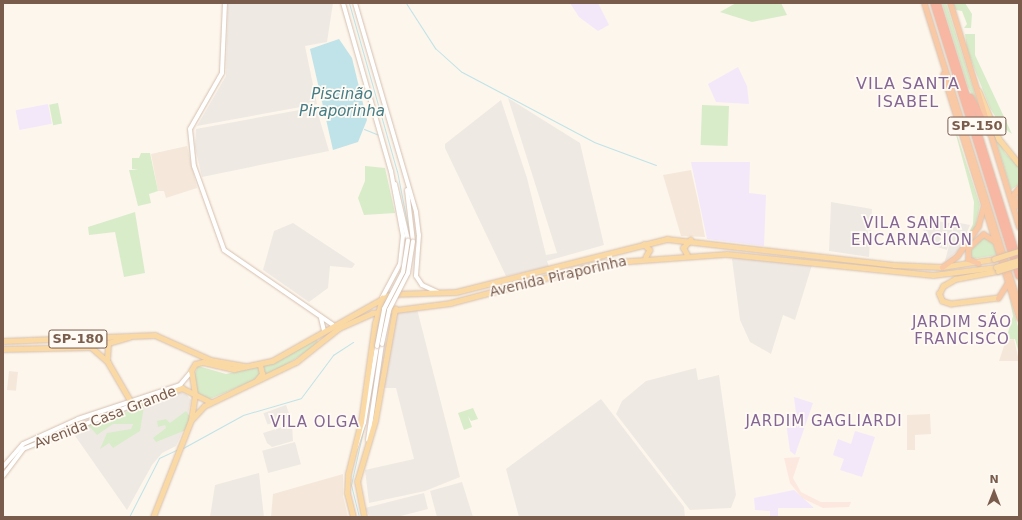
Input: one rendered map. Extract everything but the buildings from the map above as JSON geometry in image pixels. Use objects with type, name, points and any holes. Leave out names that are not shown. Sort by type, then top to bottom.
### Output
[{"type":"highway","name":"SP-150","points":[[924,3],[942,65],[1019,306]]},
{"type":"highway","name":"SP-150","points":[[934,3],[1019,276]]},
{"type":"highway","name":"SP-150","points":[[938,3],[1019,262]]},
{"type":"highway","name":"SP-150","points":[[950,3],[1018,225]]},
{"type":"highway","points":[[942,65],[995,244],[1019,318]]},
{"type":"highway","points":[[963,81],[989,132]]},
{"type":"highway","points":[[1018,225],[1014,196],[1019,187]]},
{"type":"highway","points":[[942,267],[957,256],[978,226],[983,204]]},
{"type":"highway","points":[[978,263],[969,260],[967,254],[976,238],[986,234],[995,244]]},
{"type":"highway","points":[[998,298],[1008,282]]},
{"type":"main road","points":[[225,3],[222,73],[190,129],[194,166],[224,250],[333,325]]},
{"type":"main road","points":[[343,3],[408,235],[407,259],[380,323],[366,412],[354,450]]},
{"type":"main road","points":[[355,3],[419,227],[416,266],[418,280]]},
{"type":"main road","points":[[969,66],[999,139],[1019,164]]},
{"type":"main road","points":[[352,517],[346,486],[354,450],[374,326],[382,298],[400,264],[403,236],[392,174]]},
{"type":"main road","points":[[364,517],[356,490],[366,448],[387,314],[411,260],[409,203],[405,181]]},
{"type":"main road","name":"Avenida Piraporinha","points":[[191,371],[200,362],[227,368],[260,365],[382,298],[410,292],[456,292],[667,239],[690,240],[884,264],[942,267],[978,263],[1019,251]]},
{"type":"main road","points":[[687,256],[683,248],[690,240]]},
{"type":"main road","points":[[716,243],[727,254]]},
{"type":"main road","points":[[635,258],[649,255],[650,248],[644,244]]},
{"type":"main road","name":"Avenida Piraporinha","points":[[191,420],[211,402],[296,362],[339,328],[378,311],[450,303],[603,263],[635,258],[727,254],[890,272],[953,277],[997,269]]},
{"type":"main road","points":[[998,298],[951,304],[939,295],[941,287],[953,277],[973,276],[1019,262]]},
{"type":"main road","points":[[400,264],[406,269],[416,266]]},
{"type":"main road","points":[[393,278],[407,274],[439,293]]},
{"type":"main road","points":[[366,448],[375,421],[389,331],[395,308]]},
{"type":"main road","points":[[363,317],[374,326],[382,326],[389,331]]},
{"type":"main road","points":[[321,318],[324,331]]},
{"type":"main road","points":[[108,362],[105,350],[108,343],[132,335]]},
{"type":"main road","name":"Avenida Piraporinha","points":[[3,341],[16,342],[132,335],[158,335],[205,358],[248,367]]},
{"type":"main road","points":[[16,342],[24,350]]},
{"type":"main road","name":"SP-180","points":[[3,350],[88,346],[108,362],[132,404]]},
{"type":"main road","points":[[256,382],[262,374],[260,365]]},
{"type":"main road","points":[[153,517],[191,420],[195,395],[191,371]]},
{"type":"main road","name":"Avenida Casa Grande","points":[[3,476],[23,449],[183,384],[191,371]]},
{"type":"main road","name":"Avenida Casa Grande","points":[[3,467],[23,444],[179,388],[195,395]]},
{"type":"main road","points":[[195,395],[211,402]]},
{"type":"shaded area","points":[[228,3],[333,3],[327,42],[305,46],[317,104],[197,126],[226,76]]},
{"type":"shaded area","points":[[570,3],[598,3],[609,25],[598,31],[579,17]]},
{"type":"shaded area","points":[[738,67],[747,86],[749,104],[716,102],[708,84]]},
{"type":"shaded area","points":[[508,98],[580,143],[604,245],[547,261],[549,267],[506,276],[445,148],[445,144],[501,100],[527,178],[546,255],[557,253]]},
{"type":"shaded area","points":[[48,104],[52,124],[19,130],[16,110]]},
{"type":"shaded area","points":[[316,107],[329,151],[202,177],[195,147],[196,129]]},
{"type":"shaded area","points":[[187,146],[197,188],[166,198],[164,191],[158,191],[151,154]]},
{"type":"shaded area","points":[[691,162],[750,162],[749,193],[766,195],[764,246],[707,239]]},
{"type":"shaded area","points":[[691,170],[705,237],[681,236],[663,175]]},
{"type":"shaded area","points":[[831,202],[872,209],[869,257],[829,251]]},
{"type":"shaded area","points":[[926,219],[954,224],[947,250],[921,242]]},
{"type":"shaded area","points":[[955,222],[970,225],[960,249],[945,261]]},
{"type":"shaded area","points":[[293,223],[355,264],[352,268],[330,266],[328,288],[309,302],[263,270],[274,231]]},
{"type":"shaded area","points":[[735,257],[812,265],[795,320],[783,315],[771,354],[750,342],[740,320],[732,259]]},
{"type":"shaded area","points":[[417,309],[460,477],[425,491],[369,503],[365,470],[414,459],[396,388],[382,388],[396,312]]},
{"type":"shaded area","points":[[1014,339],[1019,361],[999,361],[1006,340]]},
{"type":"shaded area","points":[[696,368],[698,380],[719,375],[736,495],[731,508],[690,510],[616,414],[622,401],[646,381]]},
{"type":"shaded area","points":[[9,371],[18,372],[16,391],[7,390]]},
{"type":"shaded area","points":[[177,392],[186,394],[191,400],[186,424],[176,446],[162,453],[152,465],[127,510],[71,430]]},
{"type":"shaded area","points":[[794,397],[813,403],[795,455],[790,451],[785,415],[796,413]]},
{"type":"shaded area","points":[[601,399],[684,507],[685,517],[519,517],[506,469]]},
{"type":"shaded area","points":[[286,405],[290,416],[268,424],[263,413]]},
{"type":"shaded area","points":[[930,414],[931,434],[915,435],[915,450],[907,450],[907,415]]},
{"type":"shaded area","points":[[292,424],[293,441],[272,447],[267,443],[263,433]]},
{"type":"shaded area","points":[[855,431],[875,437],[862,477],[840,470],[844,459],[833,455],[838,439],[851,444]]},
{"type":"shaded area","points":[[295,442],[301,464],[268,473],[262,451]]},
{"type":"shaded area","points":[[800,457],[793,478],[801,492],[821,502],[851,502],[849,507],[823,508],[802,498],[790,483],[784,458]]},
{"type":"shaded area","points":[[259,473],[264,517],[210,517],[215,485]]},
{"type":"shaded area","points":[[343,474],[343,496],[348,517],[271,517],[273,494]]},
{"type":"shaded area","points":[[462,482],[473,517],[437,517],[430,491]]},
{"type":"shaded area","points":[[794,490],[814,508],[778,508],[778,517],[770,517],[770,511],[755,510],[754,498]]},
{"type":"shaded area","points":[[424,493],[428,509],[397,517],[370,517],[365,508]]},
{"type":"green space","points":[[736,3],[781,3],[787,15],[752,22],[720,12]]},
{"type":"green space","points":[[942,3],[946,3],[980,110],[968,87]]},
{"type":"green space","points":[[953,3],[965,3],[972,14],[971,28],[964,28],[967,24],[962,11],[956,10]]},
{"type":"green space","points":[[965,34],[975,34],[975,55],[1012,134],[1001,126],[990,108],[967,50]]},
{"type":"green space","points":[[58,103],[62,124],[53,125],[49,105]]},
{"type":"green space","points":[[702,105],[729,106],[728,146],[701,145]]},
{"type":"green space","points":[[951,116],[980,205],[975,228],[962,248],[973,224],[974,202]]},
{"type":"green space","points":[[991,124],[1005,153],[1019,167],[1019,184],[1011,190]]},
{"type":"green space","points":[[141,153],[150,153],[158,191],[149,194],[151,203],[138,206],[129,170],[138,170],[132,169],[132,158],[139,158]]},
{"type":"green space","points":[[365,166],[385,168],[395,213],[364,215],[358,198],[365,181]]},
{"type":"green space","points":[[135,212],[145,273],[124,277],[115,232],[89,235],[88,227]]},
{"type":"green space","points":[[984,237],[993,243],[997,255],[972,259],[970,251]]},
{"type":"green space","points":[[1009,295],[1019,330],[1019,353],[1015,339],[1006,339],[1013,316]]},
{"type":"green space","points":[[317,338],[318,344],[278,370],[210,399],[198,396],[194,376],[198,366],[226,374],[271,364]]},
{"type":"green space","points":[[144,407],[140,431],[113,448],[109,443],[100,449],[107,433],[131,429],[133,424],[113,424],[97,435],[87,424]]},
{"type":"green space","points":[[473,408],[478,419],[471,421],[468,416],[472,427],[464,430],[458,413]]},
{"type":"green space","points":[[186,411],[191,418],[186,430],[156,442],[153,438],[166,428],[165,425],[158,427],[157,421],[166,419],[170,423]]},
{"type":"water","name":"Piscinão Piraporinha","points":[[339,39],[352,58],[367,120],[358,142],[333,150],[310,49]]},
{"type":"waterway","points":[[349,3],[397,171],[410,238]]},
{"type":"waterway","points":[[406,3],[435,48],[462,72],[594,142],[656,165]]},
{"type":"waterway","points":[[364,129],[379,135]]},
{"type":"waterway","points":[[410,242],[410,248]]},
{"type":"waterway","points":[[183,448],[243,415],[301,398],[333,355],[353,342]]},
{"type":"waterway","points":[[376,369],[379,351]]},
{"type":"waterway","points":[[359,517],[351,485],[375,376]]},
{"type":"waterway","points":[[129,517],[159,458],[178,449]]},
{"type":"district","name":"VILA SANTA ISABEL","points":[[908,93]]},
{"type":"district","name":"VILA SANTA ENCARNACION","points":[[912,232]]},
{"type":"district","name":"JARDIM SÃO FRANCISCO","points":[[962,330]]},
{"type":"district","name":"JARDIM GAGLIARDI","points":[[824,422]]},
{"type":"district","name":"VILA OLGA","points":[[315,423]]}]
